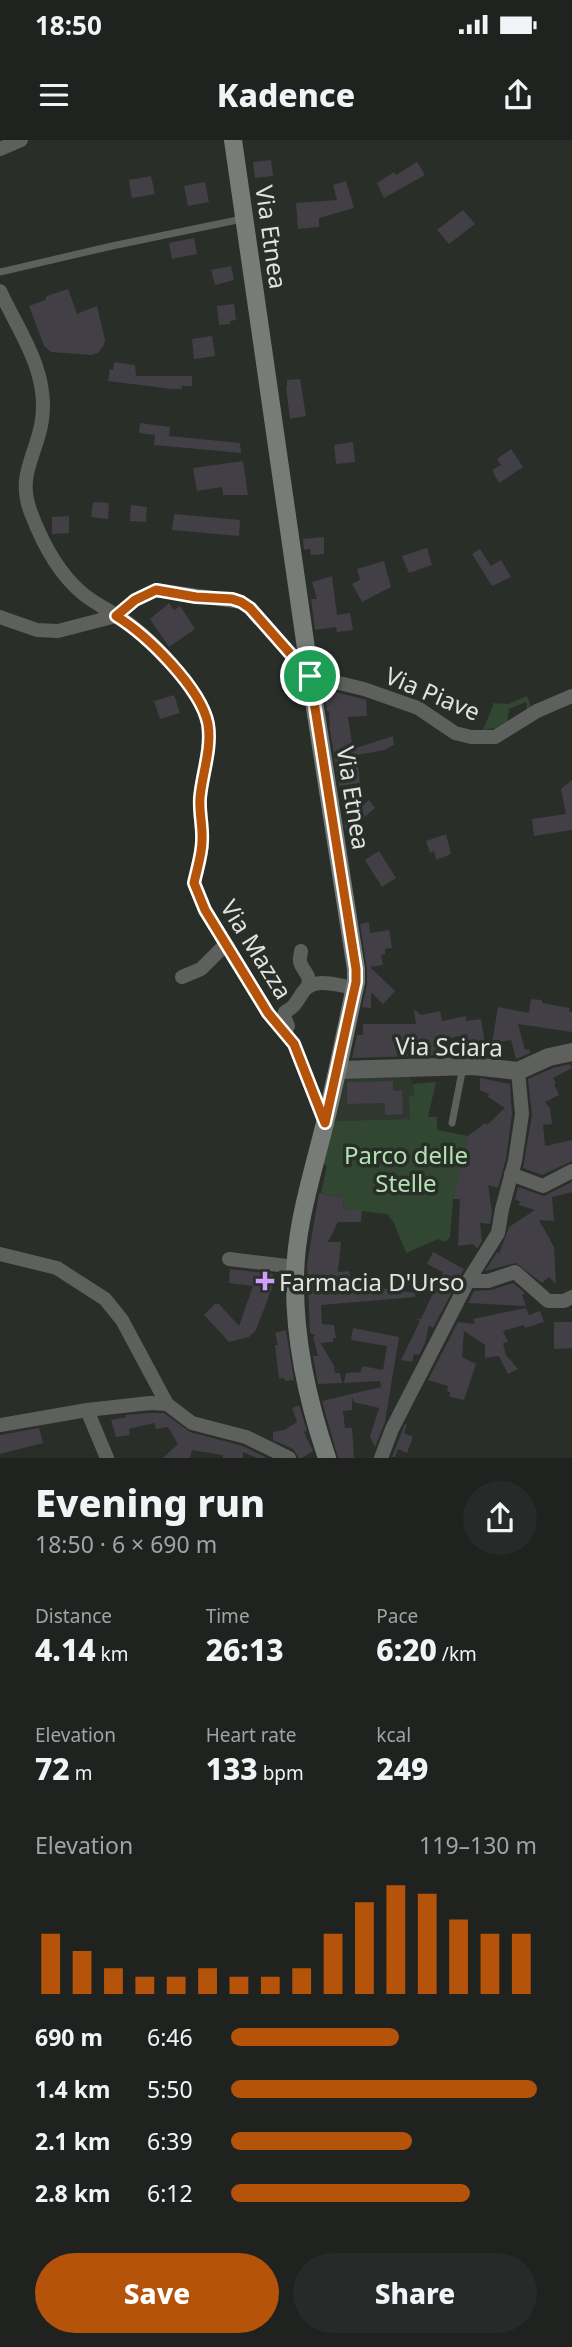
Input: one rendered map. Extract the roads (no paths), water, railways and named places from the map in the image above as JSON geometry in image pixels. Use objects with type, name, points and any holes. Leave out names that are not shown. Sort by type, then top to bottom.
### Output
[{"type":"main road","name":"Via Etnea","points":[[233,140],[310,676],[356,969],[355,988],[338,1070],[308,1187],[296,1267],[297,1323],[305,1387],[327,1458]]},
{"type":"street","points":[[0,149],[21,140]]},
{"type":"street","name":"Via Mazza","points":[[1,293],[35,360],[39,374],[42,419],[24,488],[29,510],[44,544],[63,573],[82,593],[132,625],[157,649],[197,697],[204,711],[208,724],[208,739],[200,800],[202,842],[194,883],[205,910],[268,1013],[294,1044],[325,1123]]},
{"type":"street","points":[[0,617],[37,630],[58,631],[116,616],[135,600],[156,590],[241,602],[250,608],[310,676]]},
{"type":"street","name":"Via Piave","points":[[310,676],[364,689],[418,708],[455,733],[471,737],[495,737],[537,711],[572,696]]},
{"type":"street","points":[[182,977],[201,970],[226,944]]},
{"type":"street","points":[[301,951],[300,963],[307,972],[308,986]]},
{"type":"street","points":[[285,1033],[288,1026],[285,1012],[294,1008],[308,986],[314,982],[355,988]]},
{"type":"street","points":[[519,1071],[549,1057],[572,1052]]},
{"type":"street","name":"Via Sciara","points":[[338,1070],[463,1066],[519,1071],[522,1114],[498,1233],[468,1281],[391,1429],[381,1458]]},
{"type":"street","points":[[511,1174],[543,1186],[572,1171]]},
{"type":"street","points":[[0,1254],[57,1268],[105,1299],[121,1320],[167,1404],[192,1423],[246,1437],[289,1458]]},
{"type":"street","points":[[229,1259],[296,1267]]},
{"type":"street","points":[[468,1281],[488,1280],[515,1272],[548,1301],[564,1301],[572,1297]]},
{"type":"street","points":[[0,1425],[87,1410],[150,1403],[167,1404]]},
{"type":"street","points":[[87,1410],[107,1458]]},
{"type":"lane","points":[[0,272],[245,218]]},
{"type":"lane","points":[[452,1123],[463,1066]]},
{"type":"place","name":"Farmacia D'Urso","points":[[265,1281]]},
{"type":"park label","name":"Parco delle Stelle","points":[[406,1168]]}]
